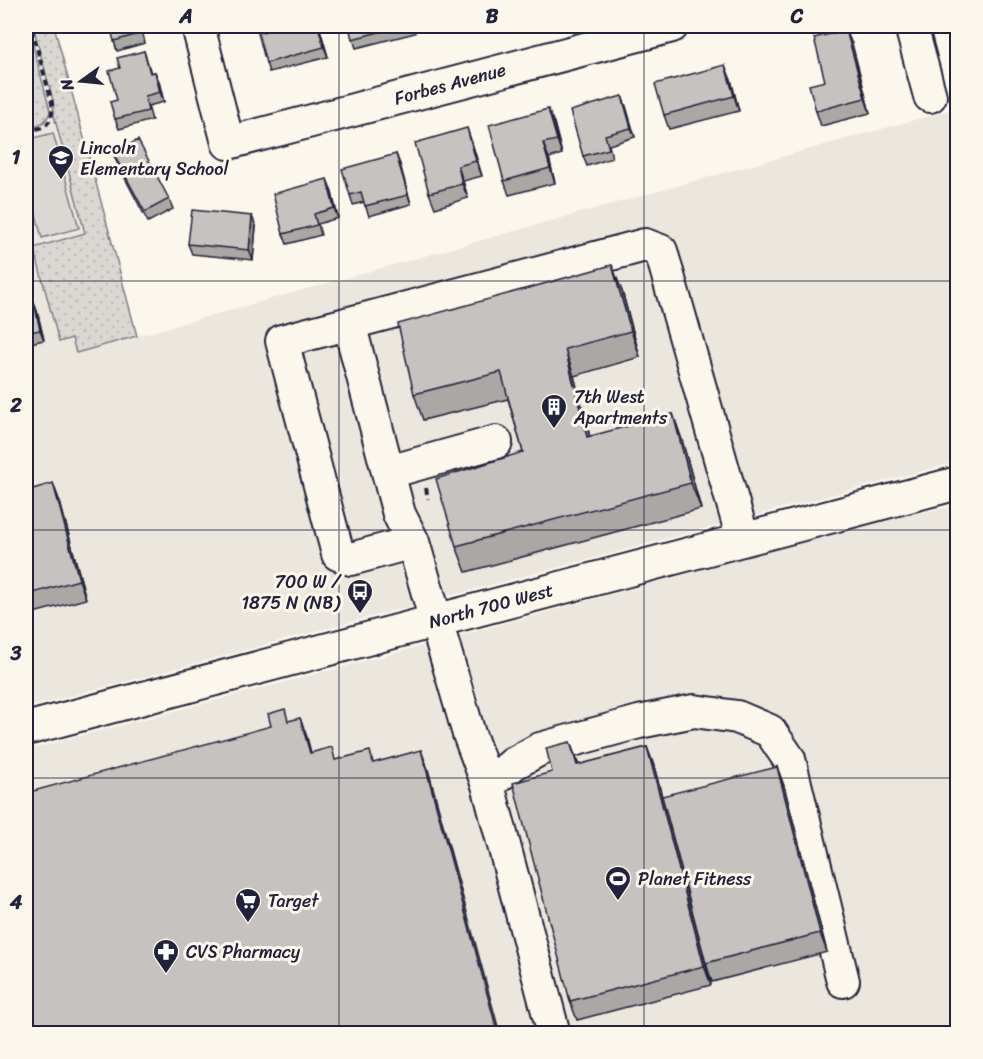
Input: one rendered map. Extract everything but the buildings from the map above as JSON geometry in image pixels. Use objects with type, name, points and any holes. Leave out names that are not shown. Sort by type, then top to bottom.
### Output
[{"type":"street","name":"Forbes Avenue","points":[[198,26],[228,143],[611,33],[672,26]]},
{"type":"street","points":[[911,26],[930,96]]},
{"type":"street","points":[[413,542],[351,559],[338,554],[282,341],[645,245],[661,251],[743,539]]},
{"type":"street","points":[[349,324],[399,514],[413,542],[438,620],[469,734],[488,785],[554,1034]]},
{"type":"street","points":[[389,472],[496,442]]},
{"type":"street","name":"North 700 West","points":[[26,729],[957,483]]},
{"type":"street","points":[[488,785],[513,764],[540,749],[639,722],[694,711],[737,717],[770,731],[789,759],[843,981]]},
{"type":"path","points":[[26,132],[48,124],[53,115],[52,103],[31,26]]},
{"type":"shaded area","points":[[26,26],[54,26],[137,336],[957,108],[957,462],[26,708]]},
{"type":"shaded area","points":[[26,26],[28,26],[50,111],[44,122],[26,130]]},
{"type":"shaded area","points":[[33,26],[54,26],[137,336],[76,353],[72,338],[59,342],[34,248],[85,233]]},
{"type":"shaded area","points":[[53,133],[79,228],[42,238],[26,175],[26,140]]},
{"type":"shaded area","points":[[957,505],[957,1033],[26,1034],[26,750],[887,520]]},
{"type":"place","name":"Lincoln Elementary School","points":[[61,181]]},
{"type":"place","name":"7th West Apartments","points":[[554,430]]},
{"type":"place","name":"700 W / 1875 N (NB)","points":[[360,615]]},
{"type":"place","name":"Planet Fitness","points":[[618,902]]},
{"type":"place","name":"Target","points":[[248,924]]},
{"type":"place","name":"CVS Pharmacy","points":[[166,975]]}]
